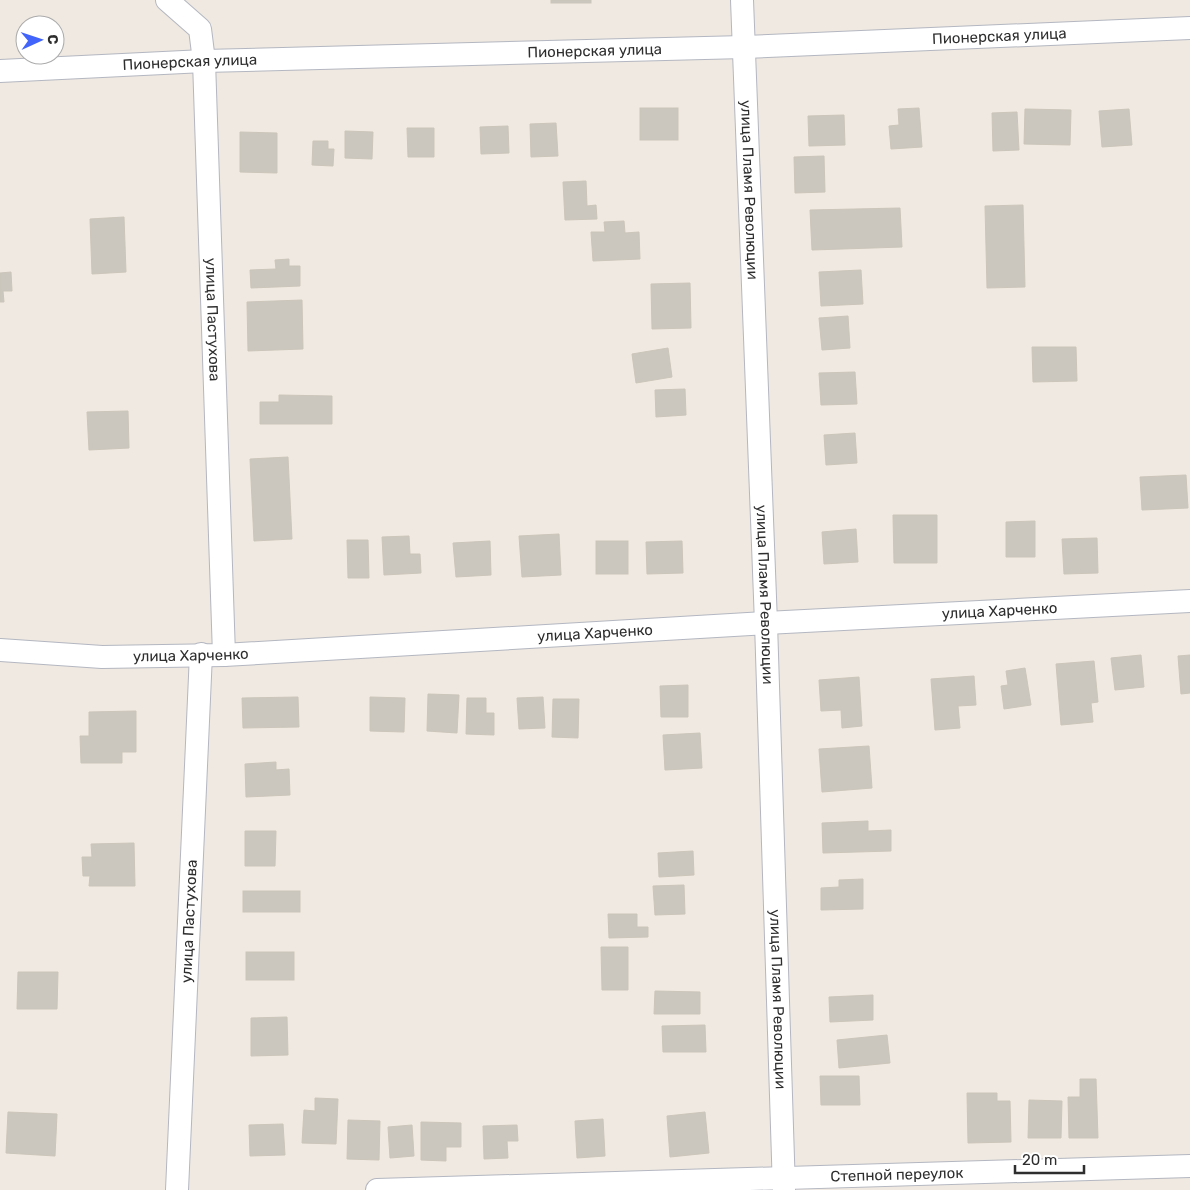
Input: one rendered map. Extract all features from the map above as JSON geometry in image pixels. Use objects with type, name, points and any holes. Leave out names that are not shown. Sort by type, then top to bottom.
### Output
[{"type":"street","name":"улица Пастухова","points":[[167,0],[200,28],[204,62],[224,655]]},
{"type":"street","name":"улица Пламя Революции","points":[[742,0],[766,623],[784,1184]]},
{"type":"street","name":"Пионерская улица","points":[[0,71],[204,62],[744,47],[1190,28]]},
{"type":"street","name":"улица Харченко","points":[[0,650],[102,657],[224,655],[766,623],[1190,601]]},
{"type":"street","name":"улица Пастухова","points":[[177,1190],[201,654]]},
{"type":"street","name":"Степной переулок","points":[[377,1190],[960,1181],[1190,1166]]},
{"type":"building","points":[[551,0],[591,0],[591,3],[551,3]]},
{"type":"building","points":[[640,108],[678,108],[678,140],[640,140]]},
{"type":"building","points":[[919,108],[922,147],[891,149],[889,126],[899,125],[898,109]]},
{"type":"building","points":[[1025,109],[1071,110],[1070,145],[1024,144]]},
{"type":"building","points":[[1129,109],[1132,145],[1102,147],[1099,111]]},
{"type":"building","points":[[1017,112],[1019,150],[993,151],[992,113]]},
{"type":"building","points":[[844,115],[845,145],[809,146],[808,116]]},
{"type":"building","points":[[556,123],[558,156],[531,157],[530,124]]},
{"type":"building","points":[[508,126],[509,153],[481,154],[480,127]]},
{"type":"building","points":[[407,128],[434,128],[434,157],[408,157]]},
{"type":"building","points":[[345,131],[373,132],[372,159],[345,158]]},
{"type":"building","points":[[240,132],[277,133],[277,173],[240,172]]},
{"type":"building","points":[[313,141],[328,141],[328,149],[334,149],[333,166],[312,165]]},
{"type":"building","points":[[824,156],[825,192],[795,193],[794,157]]},
{"type":"building","points":[[586,181],[587,206],[596,205],[597,219],[565,220],[563,182]]},
{"type":"building","points":[[1023,205],[1025,287],[987,288],[985,206]]},
{"type":"building","points":[[900,208],[902,247],[812,250],[810,210]]},
{"type":"building","points":[[124,217],[126,272],[92,274],[90,219]]},
{"type":"building","points":[[624,221],[625,233],[639,232],[640,259],[593,261],[591,232],[605,232],[604,222]]},
{"type":"building","points":[[289,259],[289,266],[300,266],[300,286],[251,288],[250,270],[276,269],[275,260]]},
{"type":"building","points":[[861,270],[863,304],[821,306],[819,272]]},
{"type":"building","points":[[11,272],[12,291],[3,291],[4,302],[0,302],[0,273]]},
{"type":"building","points":[[690,283],[691,328],[652,329],[651,284]]},
{"type":"building","points":[[302,300],[303,349],[248,351],[247,302]]},
{"type":"building","points":[[848,316],[850,348],[822,350],[819,318]]},
{"type":"building","points":[[1032,347],[1076,347],[1077,381],[1033,382]]},
{"type":"building","points":[[668,348],[672,377],[636,383],[632,354]]},
{"type":"building","points":[[855,372],[857,404],[821,405],[819,373]]},
{"type":"building","points":[[685,389],[686,415],[656,417],[655,390]]},
{"type":"building","points":[[279,395],[332,396],[332,424],[260,424],[260,402],[279,402]]},
{"type":"building","points":[[128,411],[129,448],[89,450],[87,412]]},
{"type":"building","points":[[855,433],[857,463],[826,465],[824,435]]},
{"type":"building","points":[[288,457],[292,539],[254,541],[250,459]]},
{"type":"building","points":[[1186,475],[1188,508],[1142,510],[1140,477]]},
{"type":"building","points":[[893,515],[937,515],[937,563],[894,563]]},
{"type":"building","points":[[1035,521],[1035,557],[1006,557],[1006,522]]},
{"type":"building","points":[[856,529],[858,562],[824,564],[822,532]]},
{"type":"building","points":[[559,534],[561,575],[522,577],[519,536]]},
{"type":"building","points":[[409,536],[410,554],[420,554],[421,573],[384,575],[382,537]]},
{"type":"building","points":[[1097,538],[1098,573],[1064,574],[1062,539]]},
{"type":"building","points":[[347,540],[368,540],[369,578],[348,578]]},
{"type":"building","points":[[490,541],[491,575],[456,577],[453,543]]},
{"type":"building","points":[[596,541],[628,541],[628,574],[596,574]]},
{"type":"building","points":[[682,541],[683,573],[647,574],[646,542]]},
{"type":"building","points":[[1141,655],[1144,687],[1115,690],[1111,658]]},
{"type":"building","points":[[1190,655],[1190,693],[1181,694],[1178,656]]},
{"type":"building","points":[[1094,661],[1098,702],[1091,703],[1093,722],[1061,725],[1056,664]]},
{"type":"building","points":[[1025,668],[1031,705],[1004,709],[1001,686],[1008,685],[1006,671]]},
{"type":"building","points":[[974,676],[976,705],[958,706],[960,728],[935,730],[931,679]]},
{"type":"building","points":[[859,677],[862,726],[842,728],[841,710],[821,711],[819,680]]},
{"type":"building","points":[[688,685],[688,717],[661,717],[660,686]]},
{"type":"building","points":[[428,694],[459,695],[457,733],[427,731]]},
{"type":"building","points":[[298,697],[299,727],[243,728],[242,698]]},
{"type":"building","points":[[370,697],[405,698],[404,732],[370,731]]},
{"type":"building","points":[[543,697],[545,728],[519,729],[517,698]]},
{"type":"building","points":[[467,698],[486,698],[486,713],[494,713],[494,735],[466,734]]},
{"type":"building","points":[[553,699],[579,699],[578,738],[552,737]]},
{"type":"building","points":[[136,711],[136,752],[122,752],[122,763],[81,763],[80,736],[89,736],[89,712]]},
{"type":"building","points":[[700,733],[702,768],[665,770],[663,735]]},
{"type":"building","points":[[869,746],[872,788],[822,792],[819,749]]},
{"type":"building","points":[[276,762],[276,770],[289,769],[290,795],[246,797],[245,764]]},
{"type":"building","points":[[868,821],[868,831],[891,830],[891,851],[823,853],[822,823]]},
{"type":"building","points":[[245,831],[276,831],[275,866],[245,866]]},
{"type":"building","points":[[134,843],[135,886],[89,886],[90,876],[83,876],[82,857],[92,857],[91,844]]},
{"type":"building","points":[[693,851],[694,875],[659,877],[658,853]]},
{"type":"building","points":[[863,879],[863,909],[821,910],[821,888],[839,887],[839,880]]},
{"type":"building","points":[[684,885],[685,914],[655,915],[653,886]]},
{"type":"building","points":[[243,891],[300,891],[300,912],[243,912]]},
{"type":"building","points":[[608,914],[637,914],[637,927],[648,927],[648,937],[609,938]]},
{"type":"building","points":[[601,947],[628,947],[628,990],[602,990]]},
{"type":"building","points":[[246,952],[294,952],[294,980],[246,980]]},
{"type":"building","points":[[18,972],[58,972],[57,1009],[17,1009]]},
{"type":"building","points":[[655,991],[700,992],[700,1014],[654,1014]]},
{"type":"building","points":[[873,995],[873,1020],[830,1022],[829,997]]},
{"type":"building","points":[[287,1017],[288,1055],[251,1056],[251,1018]]},
{"type":"building","points":[[705,1025],[706,1052],[663,1052],[662,1026]]},
{"type":"building","points":[[887,1035],[890,1063],[839,1068],[837,1040]]},
{"type":"building","points":[[820,1076],[859,1076],[860,1105],[821,1105]]},
{"type":"building","points":[[1080,1079],[1096,1079],[1098,1138],[1069,1138],[1068,1097],[1080,1097]]},
{"type":"building","points":[[967,1093],[997,1093],[997,1101],[1010,1101],[1011,1142],[968,1143]]},
{"type":"building","points":[[315,1098],[338,1099],[336,1144],[302,1143],[304,1110],[315,1111]]},
{"type":"building","points":[[1029,1100],[1062,1101],[1061,1138],[1028,1138]]},
{"type":"building","points":[[8,1112],[57,1114],[55,1156],[6,1153]]},
{"type":"building","points":[[705,1112],[709,1153],[670,1157],[667,1116]]},
{"type":"building","points":[[603,1119],[605,1156],[577,1158],[575,1121]]},
{"type":"building","points":[[348,1120],[380,1121],[379,1160],[347,1159]]},
{"type":"building","points":[[421,1122],[461,1123],[461,1147],[446,1147],[446,1161],[421,1160]]},
{"type":"building","points":[[283,1124],[285,1155],[250,1156],[249,1125]]},
{"type":"building","points":[[412,1125],[414,1156],[390,1158],[388,1127]]},
{"type":"building","points":[[517,1125],[518,1141],[507,1141],[508,1158],[484,1159],[483,1126]]}]
